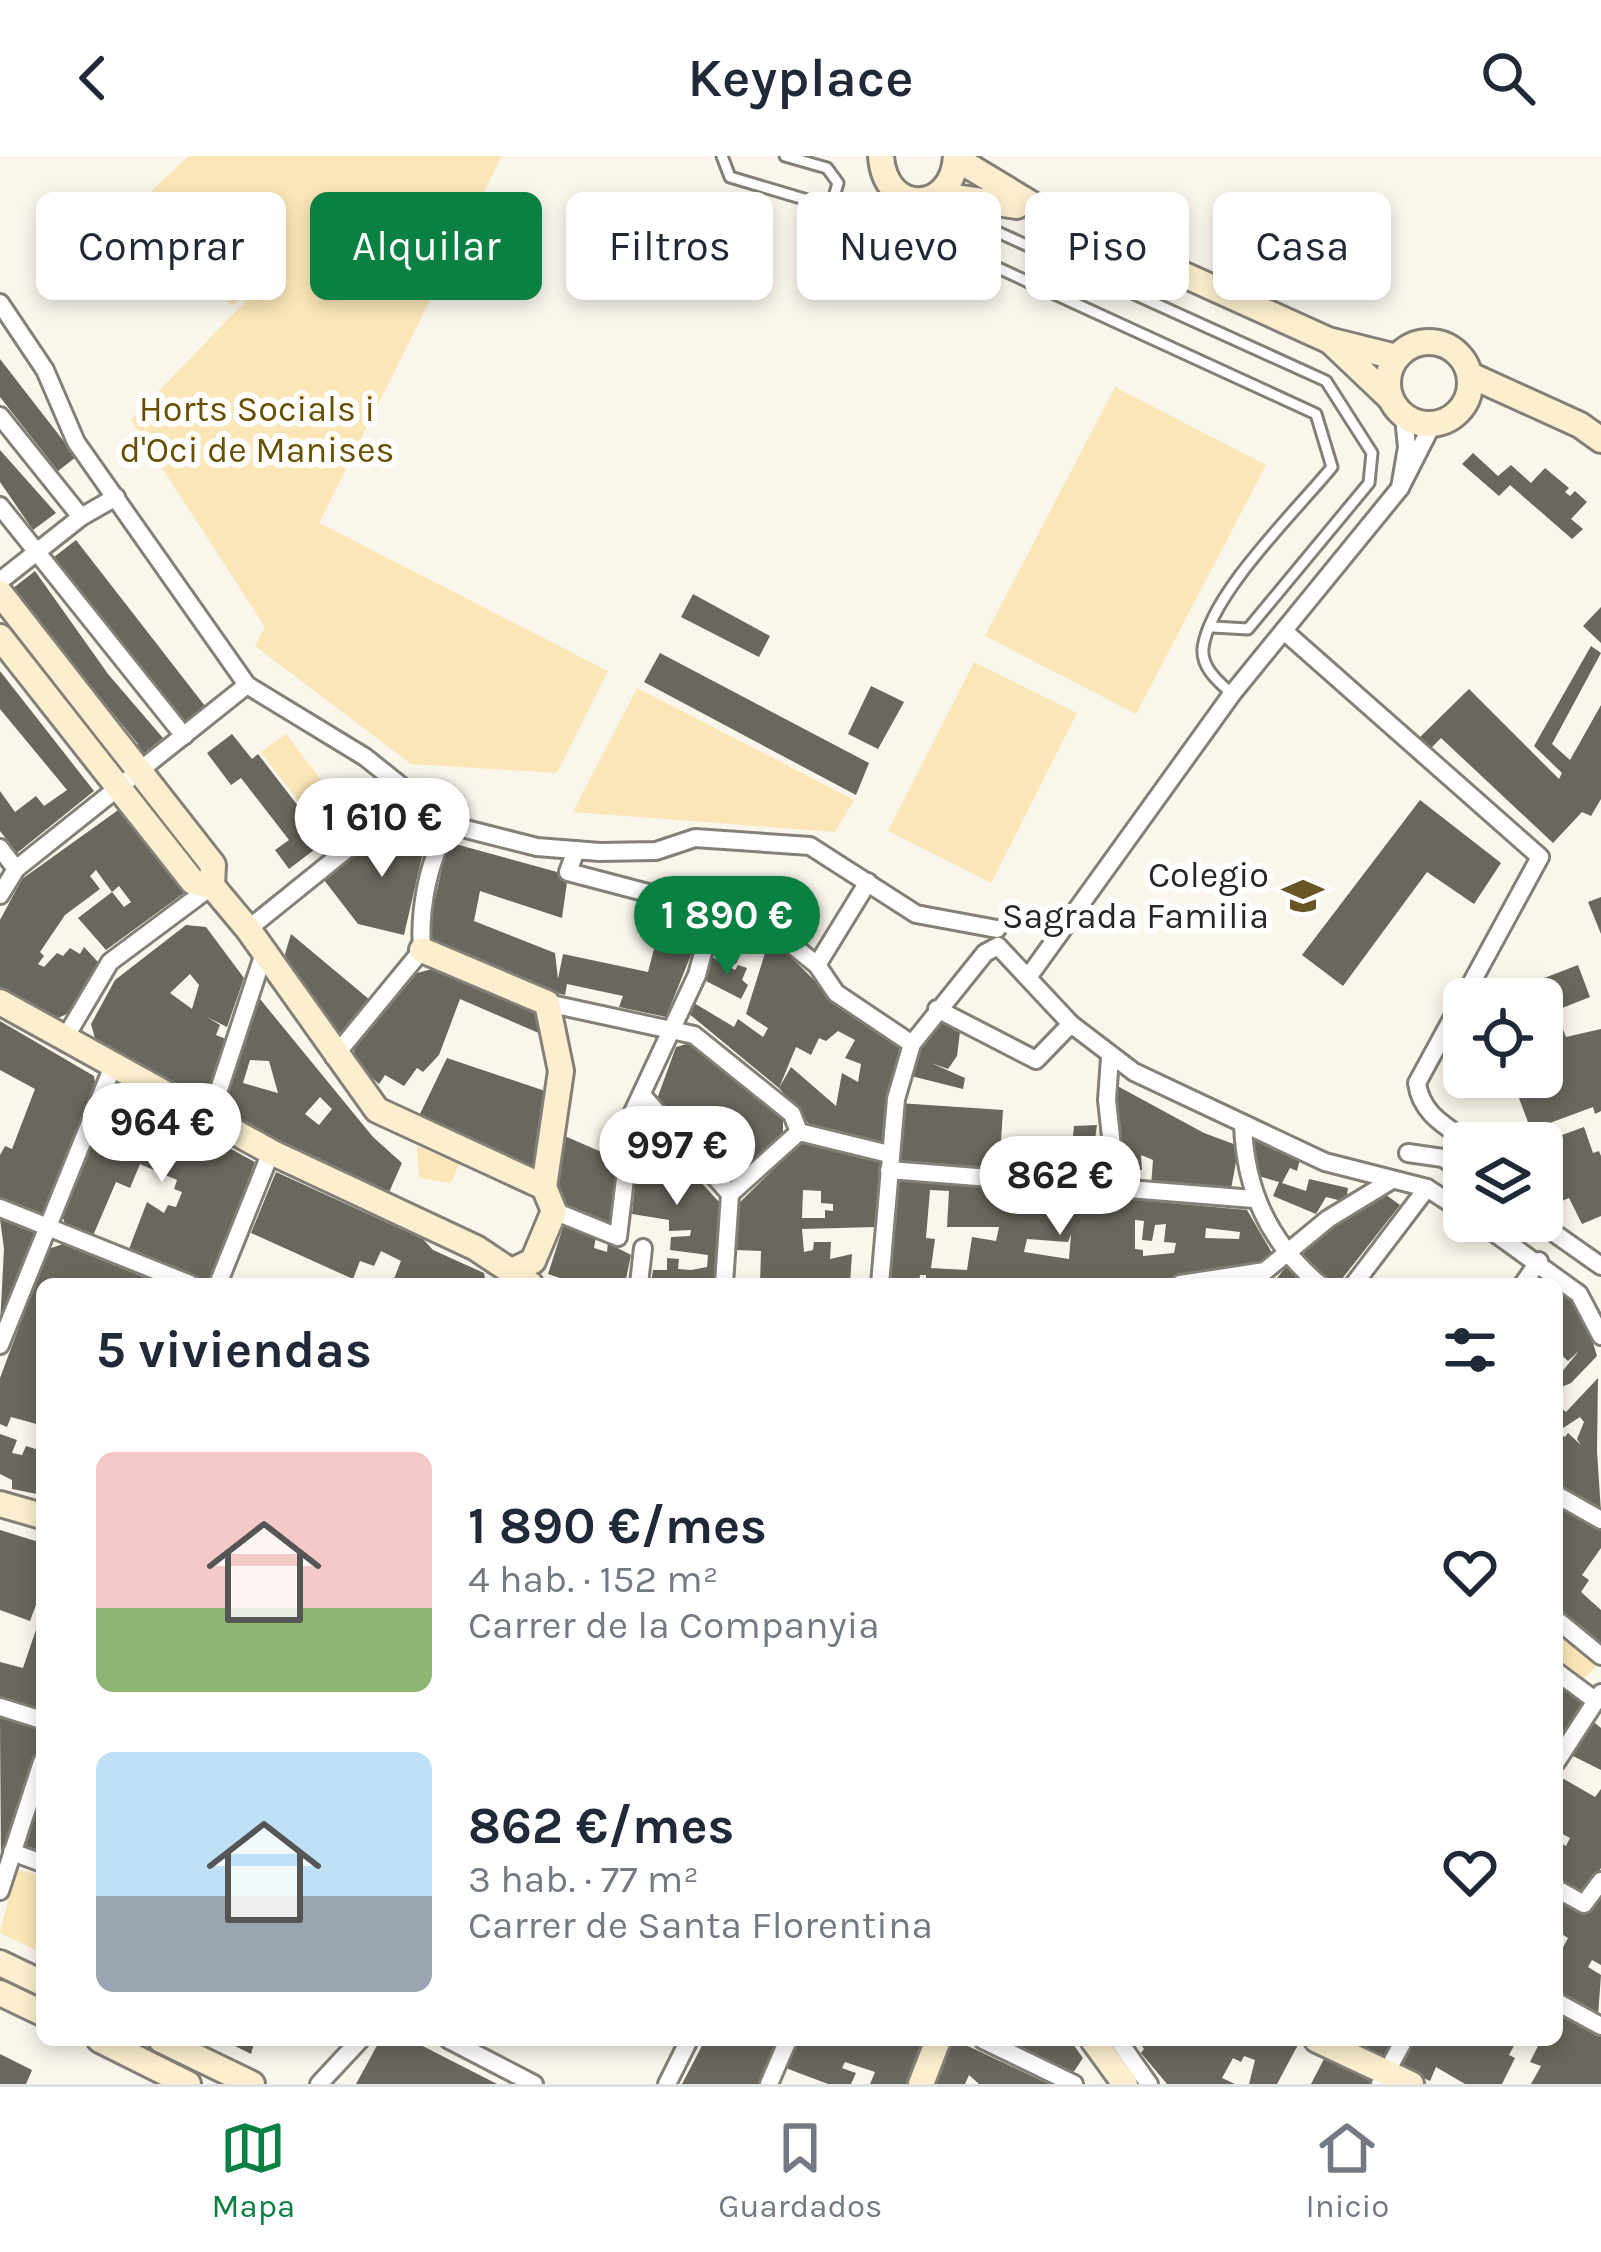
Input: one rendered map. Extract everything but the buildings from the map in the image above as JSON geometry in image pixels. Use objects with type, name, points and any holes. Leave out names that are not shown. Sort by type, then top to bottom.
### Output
[{"type":"street","points":[[856,156],[881,166],[900,192]]},
{"type":"street","points":[[942,192],[953,179],[957,158],[1025,200]]},
{"type":"street","points":[[1189,277],[1328,340],[1396,357]]},
{"type":"street","points":[[0,303],[45,370],[76,442],[248,685],[260,698],[365,758],[450,825],[576,850],[656,851],[695,838],[810,846],[916,914],[998,938],[1071,1024],[1110,1058],[1325,1162],[1426,1188],[1443,1199]]},
{"type":"street","points":[[1328,340],[1397,407],[1432,424],[1447,421],[1468,388]]},
{"type":"street","points":[[1400,488],[1408,447],[1387,384],[1396,357],[1414,344],[1443,344],[1455,351],[1468,388]]},
{"type":"street","points":[[1468,388],[1580,425],[1601,440]]},
{"type":"street","points":[[0,416],[81,517]]},
{"type":"street","points":[[1029,976],[1232,694],[1400,488],[1432,424]]},
{"type":"street","points":[[0,581],[81,517],[116,497]]},
{"type":"street","points":[[0,506],[184,736]]},
{"type":"street","points":[[0,593],[193,882],[212,886],[248,929],[334,1058],[377,1110],[618,1238],[633,1112],[697,975],[714,912]]},
{"type":"street","points":[[1284,631],[1540,857],[1417,1083],[1419,1101],[1443,1124]]},
{"type":"street","points":[[0,637],[128,780]]},
{"type":"street","points":[[0,895],[16,868],[248,685]]},
{"type":"street","points":[[248,929],[413,796]]},
{"type":"street","points":[[334,1058],[422,950],[420,927],[436,845],[450,825]]},
{"type":"street","points":[[0,848],[16,868]]},
{"type":"street","points":[[576,850],[568,872],[766,924],[817,965],[836,993],[912,1044]]},
{"type":"street","points":[[817,965],[868,882]]},
{"type":"street","points":[[65,1038],[110,962],[212,886]]},
{"type":"street","points":[[880,1278],[896,1099],[912,1044],[998,938]]},
{"type":"street","points":[[422,950],[547,1003],[694,1035],[792,1114],[799,1132]]},
{"type":"street","points":[[209,1118],[264,953]]},
{"type":"street","points":[[0,1002],[271,1152],[476,1248],[514,1278]]},
{"type":"street","points":[[518,1278],[532,1261],[549,1199],[561,1071],[547,1003]]},
{"type":"street","points":[[937,1010],[1036,1060],[1071,1024]]},
{"type":"street","points":[[1110,1058],[1107,1100],[1115,1174]]},
{"type":"street","points":[[0,1345],[113,1066]]},
{"type":"street","points":[[642,1095],[730,1194]]},
{"type":"street","points":[[1243,1124],[1254,1198],[1286,1256],[1312,1278]]},
{"type":"street","points":[[799,1132],[889,1162],[1254,1198]]},
{"type":"street","points":[[724,1278],[730,1194],[799,1132]]},
{"type":"street","points":[[220,1278],[271,1152]]},
{"type":"street","points":[[1408,1153],[1443,1157]]},
{"type":"street","points":[[1262,1278],[1328,1219],[1392,1180]]},
{"type":"street","points":[[1358,1278],[1426,1188]]},
{"type":"street","points":[[0,1208],[175,1278]]},
{"type":"street","points":[[1510,1242],[1559,1278]]},
{"type":"street","points":[[1525,1278],[1531,1242]]},
{"type":"street","points":[[1560,1242],[1601,1266]]},
{"type":"street","points":[[639,1278],[643,1248]]},
{"type":"street","points":[[1563,1281],[1579,1294],[1601,1336]]},
{"type":"street","points":[[1563,1498],[1601,1520]]},
{"type":"street","points":[[0,1504],[36,1514]]},
{"type":"street","points":[[1563,1625],[1601,1656]]},
{"type":"street","points":[[1563,1677],[1597,1707],[1563,1753]]},
{"type":"street","points":[[0,1707],[36,1718]]},
{"type":"street","points":[[0,1891],[36,1780]]},
{"type":"street","points":[[12,1852],[36,1861]]},
{"type":"street","points":[[1563,1892],[1584,1904],[1601,1881]]},
{"type":"street","points":[[0,1964],[36,1980]]},
{"type":"street","points":[[0,1994],[36,2010]]},
{"type":"street","points":[[1563,2005],[1600,2024]]},
{"type":"street","points":[[112,2046],[188,2084]]},
{"type":"street","points":[[182,2046],[252,2084]]},
{"type":"street","points":[[319,2084],[354,2046]]},
{"type":"street","points":[[467,2046],[534,2084]]},
{"type":"street","points":[[667,2084],[686,2046]]},
{"type":"street","points":[[774,2082],[786,2046]]},
{"type":"street","points":[[921,2084],[936,2046]]},
{"type":"street","points":[[995,2046],[1074,2084]]},
{"type":"street","points":[[1097,2046],[1125,2084]]},
{"type":"street","points":[[1122,2046],[1149,2084]]},
{"type":"street","points":[[1327,2046],[1383,2078],[1411,2084]]},
{"type":"street","points":[[1383,2078],[1401,2046]]},
{"type":"lane","points":[[722,156],[730,177],[797,197]]},
{"type":"lane","points":[[785,156],[826,168],[838,183],[835,192]]},
{"type":"lane","points":[[1001,234],[1326,381],[1372,453],[1369,483],[1248,629],[1213,627]]},
{"type":"lane","points":[[1001,269],[1316,414],[1332,466],[1218,608],[1203,649],[1208,670],[1232,694]]},
{"type":"green space","name":"Horts Socials i d'Oci de Manises","points":[[189,156],[502,156],[484,192],[310,192],[310,300],[430,300],[319,523],[608,671],[557,773],[411,764],[255,646],[265,627],[131,420],[246,300],[286,300],[286,192],[150,192]]},
{"type":"green space","points":[[1115,387],[1266,465],[1136,714],[985,636]]},
{"type":"green space","points":[[974,662],[1077,713],[991,883],[888,831]]},
{"type":"green space","points":[[637,688],[854,800],[835,832],[573,812]]},
{"type":"green space","points":[[286,734],[330,792],[305,810],[261,752]]},
{"type":"green space","points":[[417,1146],[459,1164],[451,1183],[419,1178]]},
{"type":"green space","points":[[1563,1630],[1600,1662],[1579,1684],[1563,1672]]},
{"type":"green space","points":[[16,1869],[36,1874],[36,1950],[0,1933]]},
{"type":"place","name":"Colegio Sagrada Familia","points":[[1303,896]]}]
